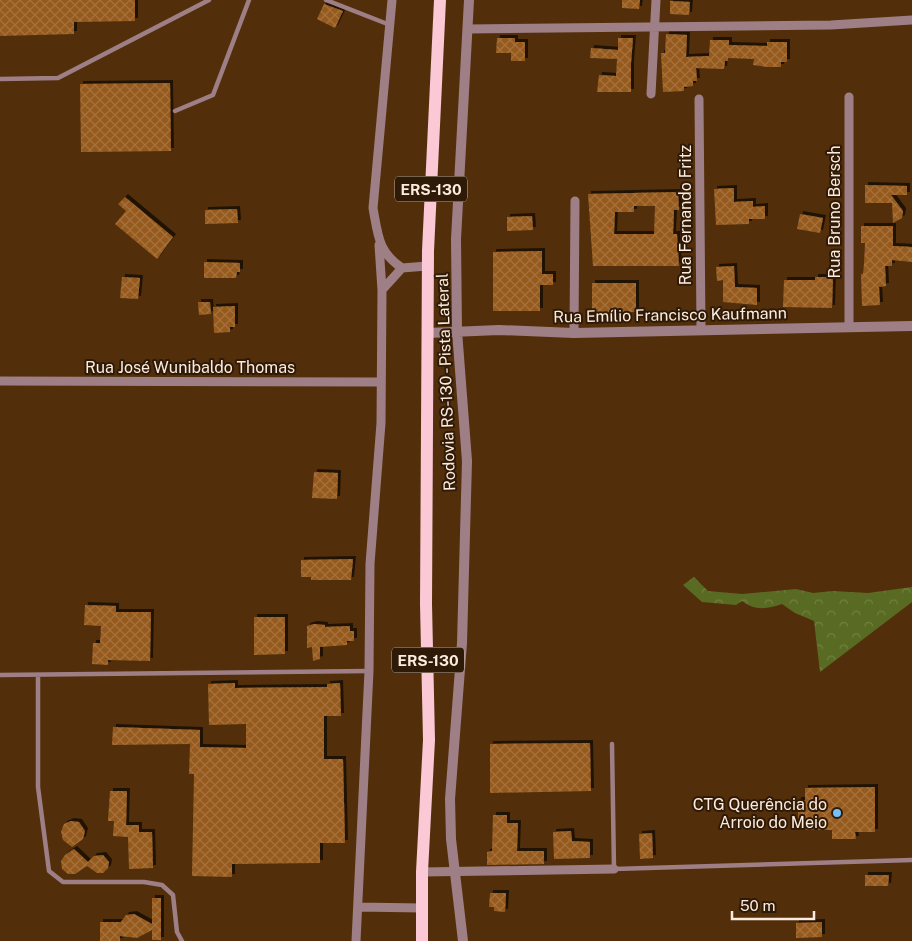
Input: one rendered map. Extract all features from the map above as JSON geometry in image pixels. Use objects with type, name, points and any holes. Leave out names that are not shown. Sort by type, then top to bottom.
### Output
[{"type":"main road","name":"ERS-130","points":[[422,941],[422,872],[429,740],[426,604],[428,266],[440,0]]},
{"type":"street","points":[[356,941],[369,671],[370,564],[381,423],[382,290],[379,242],[374,208],[392,0]]},
{"type":"street","name":"Rodovia RS-130 - Pista Lateral","points":[[463,941],[450,839],[450,799],[462,642],[468,461],[457,331],[456,239],[469,0]]},
{"type":"street","points":[[651,94],[656,0]]},
{"type":"street","points":[[468,29],[831,25],[912,20]]},
{"type":"street","name":"Rua Bruno Bersch","points":[[849,97],[849,327]]},
{"type":"street","name":"Rua Fernando Fritz","points":[[699,99],[701,330]]},
{"type":"street","points":[[574,333],[575,202]]},
{"type":"street","points":[[379,242],[390,260],[402,268],[428,266]]},
{"type":"street","points":[[382,290],[402,268]]},
{"type":"street","name":"Rua Emílio Francisco Kaufmann","points":[[428,333],[457,331],[574,333],[912,326]]},
{"type":"street","name":"Rua José Wunibaldo Thomas","points":[[0,382],[381,382]]},
{"type":"street","points":[[422,872],[614,869]]},
{"type":"street","points":[[358,907],[422,908]]},
{"type":"lane","points":[[0,79],[58,78],[209,0]]},
{"type":"lane","points":[[175,111],[213,95],[249,0]]},
{"type":"lane","points":[[326,0],[390,25]]},
{"type":"lane","points":[[0,675],[369,671]]},
{"type":"lane","points":[[38,674],[38,787],[49,871],[62,882],[144,882],[162,885],[173,895],[177,932],[182,941]]},
{"type":"lane","points":[[612,744],[614,869],[912,860]]},
{"type":"green space","points":[[694,577],[708,591],[742,594],[796,589],[813,593],[833,591],[868,593],[912,587],[912,602],[820,672],[814,621],[795,613],[782,604],[756,608],[742,601],[736,605],[702,602],[683,585]]},
{"type":"building","points":[[0,0],[135,0],[135,21],[74,22],[74,34],[0,36]]},
{"type":"building","points":[[622,0],[640,0],[639,9],[622,8]]},
{"type":"building","points":[[670,1],[690,2],[689,15],[670,14]]},
{"type":"building","points":[[324,4],[343,11],[335,28],[317,19]]},
{"type":"building","points":[[666,34],[687,35],[686,57],[709,56],[710,40],[729,40],[729,45],[767,46],[767,42],[787,42],[787,62],[781,62],[781,67],[767,67],[753,65],[754,59],[728,58],[728,61],[725,61],[724,69],[696,68],[697,81],[693,81],[693,86],[684,87],[684,91],[663,92],[661,53],[665,53]]},
{"type":"building","points":[[497,38],[515,38],[515,42],[525,42],[525,61],[511,61],[511,53],[496,53]]},
{"type":"building","points":[[618,38],[633,38],[631,92],[597,92],[599,75],[616,76],[617,59],[590,58],[591,48],[618,50]]},
{"type":"building","points":[[170,83],[171,151],[81,152],[80,84]]},
{"type":"building","points":[[865,185],[907,186],[907,195],[891,195],[903,211],[902,218],[893,223],[892,203],[865,203]]},
{"type":"building","points":[[734,188],[734,202],[753,201],[753,207],[765,206],[765,219],[749,219],[749,224],[716,225],[714,189]]},
{"type":"building","points":[[678,192],[679,210],[674,210],[673,234],[677,234],[679,266],[593,266],[588,194]],"holes":[[[634,206],[655,206],[654,234],[614,234],[615,212],[634,212]]]},
{"type":"building","points":[[125,197],[173,237],[157,259],[115,224],[126,211],[118,204]]},
{"type":"building","points":[[237,209],[238,223],[205,224],[205,210]]},
{"type":"building","points":[[800,214],[823,218],[820,233],[797,229]]},
{"type":"building","points":[[532,216],[533,230],[507,231],[507,217]]},
{"type":"building","points":[[861,226],[893,226],[893,246],[912,247],[912,262],[892,260],[892,266],[885,266],[886,286],[879,287],[880,305],[862,306],[861,274],[863,274],[865,243],[861,243]]},
{"type":"building","points":[[542,251],[542,274],[553,274],[553,285],[540,285],[540,311],[493,311],[493,252]]},
{"type":"building","points":[[204,262],[240,263],[240,272],[237,272],[236,278],[204,278]]},
{"type":"building","points":[[734,266],[735,287],[757,288],[757,305],[723,302],[723,280],[717,281],[716,267]]},
{"type":"building","points":[[122,277],[140,278],[138,299],[120,298]]},
{"type":"building","points":[[815,277],[833,277],[832,308],[783,307],[784,280],[815,280]]},
{"type":"building","points":[[592,283],[636,283],[636,312],[592,313]]},
{"type":"building","points":[[198,302],[210,302],[211,314],[199,315]]},
{"type":"building","points":[[235,306],[235,327],[230,327],[230,332],[214,333],[213,307]]},
{"type":"building","points":[[314,472],[338,473],[337,499],[312,498]]},
{"type":"building","points":[[353,559],[351,580],[311,580],[311,577],[301,577],[301,560]]},
{"type":"building","points":[[85,605],[116,606],[116,612],[151,612],[150,661],[108,660],[108,665],[92,664],[93,643],[100,643],[101,626],[84,625]]},
{"type":"building","points":[[254,617],[285,617],[285,654],[254,655]]},
{"type":"building","points":[[314,624],[325,625],[325,627],[350,626],[350,631],[354,631],[354,641],[347,641],[347,645],[320,647],[320,659],[313,661],[312,647],[307,648],[307,626]]},
{"type":"building","points":[[235,683],[235,688],[327,687],[327,684],[340,683],[341,716],[324,716],[324,759],[343,759],[345,843],[320,843],[320,863],[232,864],[232,877],[192,876],[194,774],[189,774],[190,744],[112,745],[113,727],[200,730],[200,747],[246,748],[246,724],[209,725],[208,684]]},
{"type":"building","points":[[590,743],[591,791],[490,793],[490,744]]},
{"type":"building","name":"CTG Querência do Arroio do Meio","points":[[875,787],[875,832],[855,832],[856,839],[832,839],[832,830],[806,830],[806,825],[798,825],[798,800],[805,800],[805,788]]},
{"type":"building","points":[[110,791],[127,791],[126,825],[139,825],[139,832],[152,832],[153,868],[129,869],[128,837],[113,836],[114,821],[108,821]]},
{"type":"building","points":[[493,815],[507,815],[507,823],[518,823],[517,851],[544,851],[544,864],[487,865],[487,852],[492,851]]},
{"type":"building","points":[[71,821],[79,822],[85,831],[83,839],[72,847],[63,840],[61,832],[64,824]]},
{"type":"building","points":[[571,831],[572,841],[590,842],[590,858],[554,859],[553,832]]},
{"type":"building","points":[[652,833],[653,858],[640,859],[639,834]]},
{"type":"building","points":[[74,849],[88,862],[94,856],[103,855],[109,862],[108,868],[103,873],[97,873],[87,866],[75,874],[68,874],[62,869],[61,861],[65,855]]},
{"type":"building","points":[[865,875],[889,875],[888,886],[865,886]]},
{"type":"building","points":[[490,893],[506,893],[505,912],[494,911],[494,907],[489,907]]},
{"type":"building","points":[[152,898],[161,898],[161,940],[152,940],[152,930],[137,938],[120,936],[120,941],[100,941],[100,922],[121,922],[126,915],[134,914],[152,924]]},
{"type":"building","points":[[822,922],[822,937],[796,938],[796,923]]},
{"type":"place","name":"CTG Querência do Arroio do Meio","points":[[837,813]]}]
